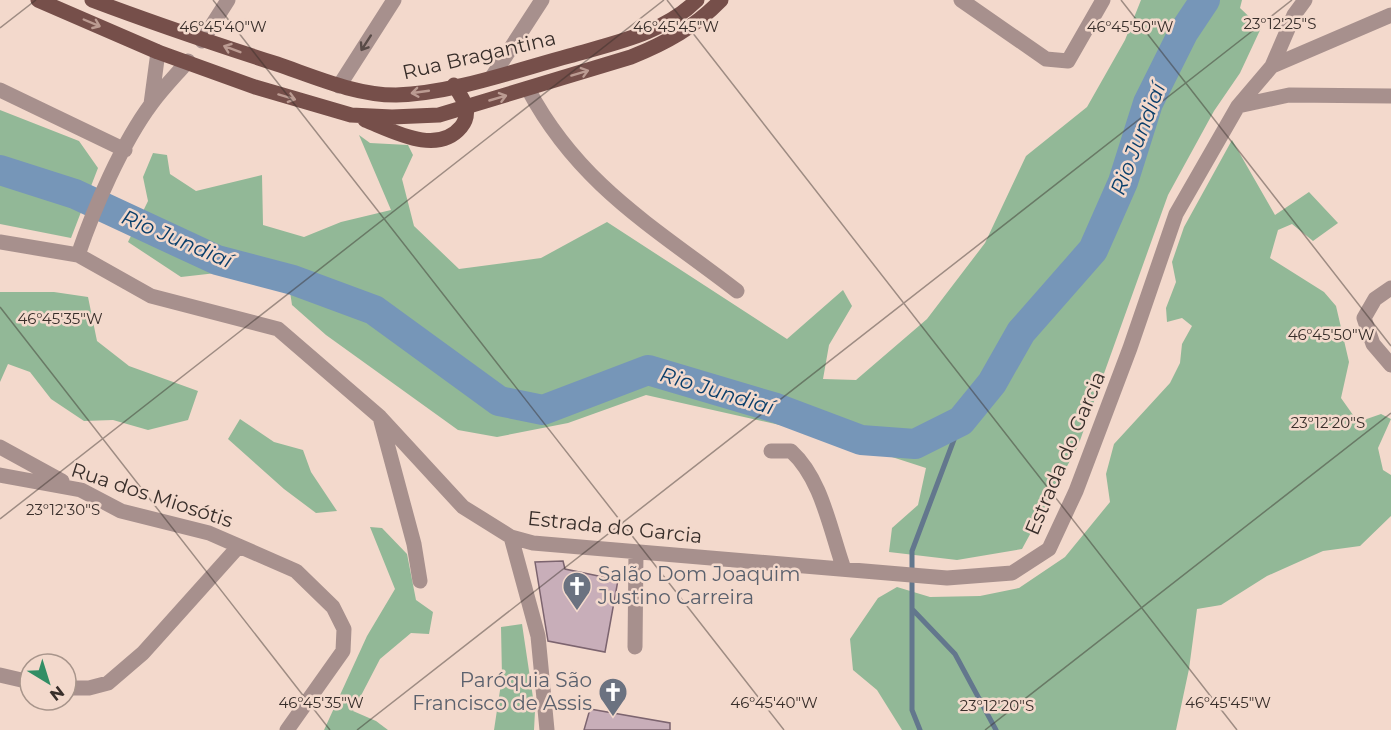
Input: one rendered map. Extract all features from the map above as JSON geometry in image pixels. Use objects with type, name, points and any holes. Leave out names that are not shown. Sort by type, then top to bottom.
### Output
[{"type":"main road","points":[[38,0],[166,54],[255,87],[351,115],[413,138],[434,140],[451,136],[466,121],[467,107],[454,85]]},
{"type":"main road","name":"Rua Bragantina","points":[[92,0],[339,86],[394,95],[420,93],[492,77],[651,30],[672,20],[697,0]]},
{"type":"main road","points":[[351,115],[414,117],[439,115],[528,89],[660,46],[704,17],[722,0]]},
{"type":"main road","points":[[528,89],[530,76],[538,64]]},
{"type":"street","points":[[202,40],[228,0]]},
{"type":"street","points":[[339,86],[394,0]]},
{"type":"street","points":[[492,77],[542,0]]},
{"type":"street","points":[[961,0],[1046,59],[1068,61],[1103,0]]},
{"type":"street","points":[[1272,66],[1294,15],[1305,0]]},
{"type":"street","name":"Estrada do Garcia","points":[[0,242],[78,255],[152,296],[278,329],[380,417],[463,507],[511,537],[533,543],[947,578],[1012,573],[1049,549],[1076,491],[1122,370],[1176,214],[1238,106],[1272,66],[1391,15]]},
{"type":"street","points":[[151,104],[166,54]]},
{"type":"street","points":[[78,255],[111,174],[151,104],[188,61]]},
{"type":"street","points":[[528,89],[555,135],[594,180],[616,201],[737,291]]},
{"type":"street","points":[[0,90],[125,150]]},
{"type":"street","points":[[1238,106],[1289,95],[1391,96]]},
{"type":"street","points":[[1391,288],[1375,299],[1364,318],[1373,344],[1391,365]]},
{"type":"street","points":[[380,417],[412,534],[420,581]]},
{"type":"street","points":[[0,447],[81,490]]},
{"type":"street","points":[[771,451],[791,451],[812,477],[844,569]]},
{"type":"street","name":"Rua dos Miosótis","points":[[0,474],[81,490],[122,511],[208,533],[296,571],[333,608],[344,629],[343,651],[287,730]]},
{"type":"street","points":[[511,537],[538,636],[547,730]]},
{"type":"street","points":[[78,688],[89,688],[108,683],[143,653],[240,546]]},
{"type":"street","points":[[635,647],[636,552]]},
{"type":"street","points":[[0,675],[18,679]]},
{"type":"green space","points":[[1141,0],[1242,0],[1240,8],[1261,28],[1240,73],[1214,111],[1168,195],[1078,446],[1022,549],[957,560],[889,552],[892,528],[918,505],[926,468],[824,435],[646,395],[568,423],[497,437],[458,430],[326,335],[292,305],[286,265],[181,277],[128,242],[148,201],[143,177],[153,153],[167,155],[170,174],[196,191],[262,175],[263,225],[304,237],[341,222],[391,210],[359,135],[370,143],[408,145],[413,155],[402,179],[414,226],[459,269],[541,258],[607,222],[787,339],[843,290],[852,306],[829,345],[823,379],[856,380],[927,319],[985,243],[1026,156],[1087,107],[1125,40]]},
{"type":"green space","points":[[0,110],[79,141],[98,168],[71,238],[0,224]]},
{"type":"green space","points":[[1232,140],[1275,215],[1309,192],[1338,223],[1313,241],[1292,224],[1278,230],[1270,258],[1324,292],[1336,306],[1349,362],[1341,398],[1358,422],[1381,414],[1391,419],[1378,448],[1383,470],[1391,475],[1391,516],[1360,546],[1323,551],[1267,576],[1221,605],[1197,609],[1189,669],[1176,730],[902,730],[877,690],[853,670],[850,639],[878,598],[897,587],[930,597],[980,596],[1019,588],[1065,557],[1110,502],[1106,474],[1114,444],[1170,383],[1180,363],[1182,344],[1192,326],[1182,318],[1167,322],[1166,308],[1176,282],[1172,262],[1184,227]]},
{"type":"green space","points":[[0,292],[54,292],[88,297],[97,341],[129,366],[198,391],[188,420],[148,430],[113,420],[84,421],[51,399],[30,372],[8,364],[0,382]]},
{"type":"green space","points":[[240,419],[274,442],[303,450],[311,472],[337,511],[316,513],[284,489],[228,439]]},
{"type":"green space","points":[[370,527],[382,528],[407,554],[416,600],[433,612],[429,634],[411,633],[380,659],[353,711],[376,721],[388,730],[324,730],[367,636],[395,589]]},
{"type":"green space","points":[[522,624],[535,711],[534,730],[494,730],[502,677],[501,627]]},
{"type":"building","name":"Salão Dom Joaquim Justino Carreira","points":[[563,561],[565,569],[618,580],[605,652],[548,641],[535,562]]},
{"type":"building","name":"Paróquia São Francisco de Assis","points":[[590,709],[670,723],[670,730],[584,730]]},
{"type":"waterway","name":"Rio Jundiaí","points":[[0,170],[75,194],[217,260],[293,280],[374,310],[499,401],[543,410],[648,370],[776,408],[861,440],[915,444],[961,421],[992,383],[1021,332],[1093,250],[1123,182],[1148,103],[1183,33],[1205,0]]},
{"type":"waterway","points":[[920,730],[912,710],[912,551],[961,421]]},
{"type":"waterway","points":[[913,610],[955,654],[996,730]]},
{"type":"place","name":"Salão Dom Joaquim Justino Carreira","points":[[577,612]]},
{"type":"place","name":"Paróquia São Francisco de Assis","points":[[613,718]]}]
